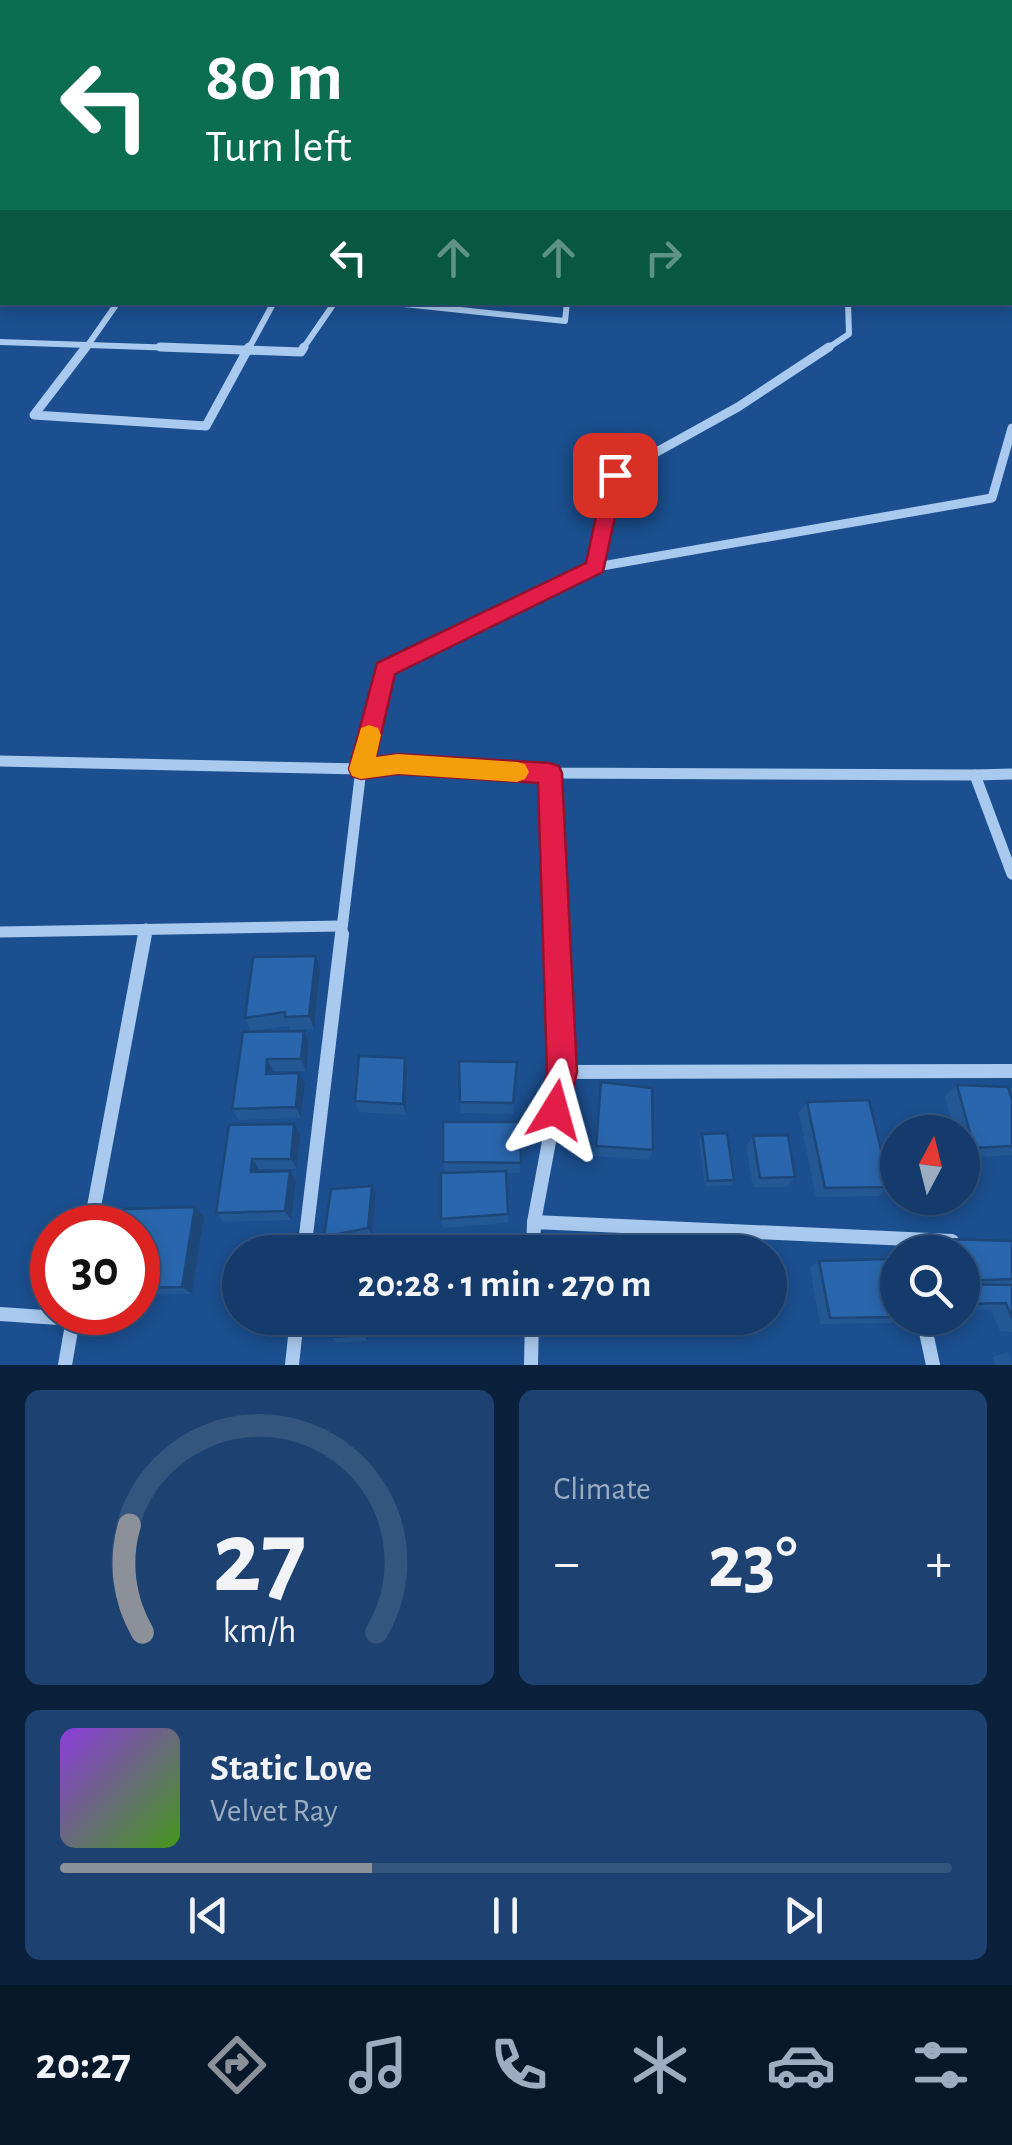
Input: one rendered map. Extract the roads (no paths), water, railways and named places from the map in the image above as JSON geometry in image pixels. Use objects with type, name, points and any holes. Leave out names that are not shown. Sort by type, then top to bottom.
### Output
[{"type":"street","points":[[116,305],[34,415],[206,426],[273,305]]},
{"type":"street","points":[[0,342],[301,352],[334,305]]},
{"type":"street","points":[[413,305],[565,321],[567,305]]},
{"type":"street","points":[[596,567],[615,475],[738,408],[848,334],[848,305]]},
{"type":"street","points":[[306,1235],[361,769],[385,669],[596,567],[992,498],[1012,428]]},
{"type":"street","points":[[0,761],[361,769],[398,764],[550,773],[1012,774]]},
{"type":"street","points":[[534,1235],[562,1072],[550,773]]},
{"type":"street","points":[[975,776],[1012,874]]},
{"type":"street","points":[[0,932],[341,926]]},
{"type":"street","points":[[94,1205],[146,929]]},
{"type":"street","points":[[562,1072],[1012,1070]]},
{"type":"street","points":[[534,1222],[880,1244]]},
{"type":"street","points":[[0,1314],[30,1315]]},
{"type":"street","points":[[65,1365],[71,1335]]},
{"type":"street","points":[[292,1365],[295,1335]]},
{"type":"street","points":[[531,1365],[532,1335]]},
{"type":"street","points":[[927,1335],[934,1365]]}]
